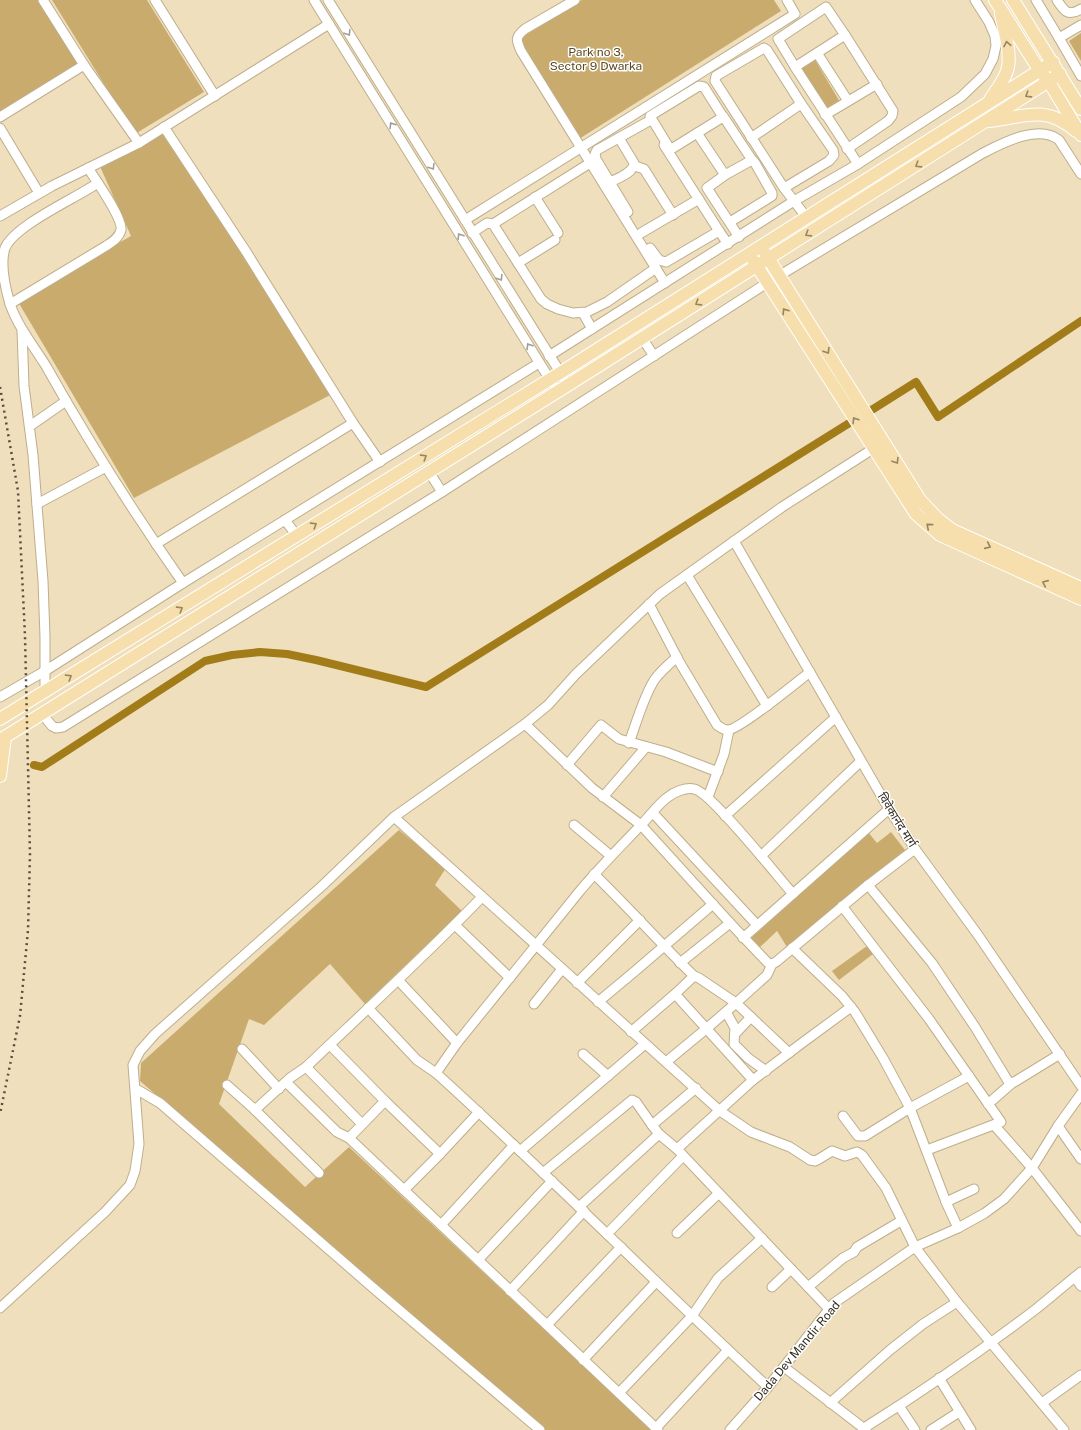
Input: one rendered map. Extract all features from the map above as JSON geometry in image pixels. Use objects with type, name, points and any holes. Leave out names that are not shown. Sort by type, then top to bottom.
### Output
[{"type":"main road","points":[[1013,0],[1081,109]]},
{"type":"main road","points":[[997,3],[1040,71],[1049,82],[1081,135]]},
{"type":"main road","points":[[987,105],[1002,82],[1008,68],[1008,50],[997,3]]},
{"type":"main road","points":[[0,719],[555,376],[1053,62]]},
{"type":"main road","points":[[0,776],[2,739],[568,385],[1060,74]]},
{"type":"main road","points":[[986,121],[1032,114],[1049,115],[1065,122],[1081,135]]},
{"type":"main road","points":[[761,246],[879,445],[916,514],[940,535],[1081,599]]},
{"type":"main road","points":[[749,254],[879,445],[920,500],[933,514],[952,530],[1081,588]]},
{"type":"street","points":[[43,0],[84,65],[139,143]]},
{"type":"street","points":[[155,0],[215,96]]},
{"type":"street","points":[[314,0],[539,363],[568,385]]},
{"type":"street","points":[[328,0],[549,356],[555,376],[557,391]]},
{"type":"street","points":[[575,0],[525,29],[519,34],[517,42],[520,51],[665,283]]},
{"type":"street","points":[[465,220],[795,14],[787,0]]},
{"type":"street","points":[[549,356],[794,201],[858,164],[961,97],[985,74],[993,59],[996,46],[995,36],[989,22],[975,0]]},
{"type":"street","points":[[1036,0],[1081,76]]},
{"type":"street","points":[[1057,0],[1060,6],[1068,12],[1072,13],[1081,9]]},
{"type":"street","points":[[847,149],[888,121],[892,116],[892,108],[828,9],[825,7],[779,37],[779,41],[825,115],[847,149],[858,164]]},
{"type":"street","points":[[0,216],[39,193],[139,143],[329,24]]},
{"type":"street","points":[[1059,38],[1081,25]]},
{"type":"street","points":[[795,67],[845,35]]},
{"type":"street","points":[[716,76],[765,48],[833,150],[834,155],[829,161],[784,188]]},
{"type":"street","points":[[817,53],[848,101]]},
{"type":"street","points":[[0,117],[84,65]]},
{"type":"street","points":[[710,67],[716,76],[715,83],[784,188],[807,218]]},
{"type":"street","points":[[825,115],[877,84]]},
{"type":"street","points":[[724,116],[722,119],[670,149],[650,117],[699,86],[704,87],[724,116],[752,160],[755,163],[772,193],[772,196],[730,222]]},
{"type":"street","points":[[751,138],[798,106],[800,102]]},
{"type":"street","points":[[641,110],[718,231],[728,244]]},
{"type":"street","points":[[649,121],[597,150],[595,154],[596,159],[641,234],[655,256],[659,260],[666,262],[718,231]]},
{"type":"street","points":[[164,127],[245,250],[353,423],[380,462]]},
{"type":"street","points":[[0,128],[39,193]]},
{"type":"street","points":[[697,133],[724,176]]},
{"type":"street","points":[[42,714],[52,726],[56,728],[63,727],[442,492],[768,283],[983,153],[1017,138],[1041,134],[1053,136],[1059,140],[1081,174]]},
{"type":"street","points":[[619,138],[635,166]]},
{"type":"street","points":[[739,237],[707,189],[724,176],[752,160]]},
{"type":"street","points":[[472,233],[487,224],[493,224],[590,163]]},
{"type":"street","points":[[635,166],[648,167],[673,214]]},
{"type":"street","points":[[610,182],[632,170],[635,166]]},
{"type":"street","points":[[10,304],[114,241],[121,231],[121,225],[114,210],[88,168]]},
{"type":"street","points":[[98,183],[22,229],[7,243],[1,266],[10,304],[22,330],[106,467],[183,583]]},
{"type":"street","points":[[518,263],[558,234],[537,196]]},
{"type":"street","points":[[641,234],[698,199]]},
{"type":"street","points":[[493,224],[541,299],[547,304],[558,309],[572,313],[583,313],[594,309],[607,302],[656,268]]},
{"type":"street","points":[[583,313],[592,329]]},
{"type":"street","points":[[22,330],[24,386],[33,455],[43,581],[45,692]]},
{"type":"street","points":[[642,338],[654,356]]},
{"type":"street","points":[[0,697],[45,671],[183,583],[539,363]]},
{"type":"street","points":[[30,426],[66,401]]},
{"type":"street","points":[[156,544],[353,423]]},
{"type":"street","points":[[0,1308],[105,1212],[130,1184],[136,1171],[139,1144],[133,1065],[140,1051],[155,1034],[322,886],[394,817],[525,724],[548,705],[576,674],[660,594],[782,507],[879,445]]},
{"type":"street","points":[[37,504],[106,467]]},
{"type":"street","points":[[429,472],[442,492]]},
{"type":"street","points":[[285,520],[297,536]]},
{"type":"street","name":"विवेकानंद मार्ग","points":[[734,541],[889,809],[915,849],[978,935],[1081,1086]]},
{"type":"street","points":[[686,575],[767,706]]},
{"type":"street","points":[[648,604],[716,725],[723,729],[730,730],[767,706],[810,672]]},
{"type":"street","points":[[629,743],[649,689],[663,669],[677,657]]},
{"type":"street","points":[[725,816],[836,717]]},
{"type":"street","points":[[525,724],[567,765],[603,797],[641,825],[743,938],[764,960],[772,964]]},
{"type":"street","points":[[567,765],[602,725],[619,739],[666,752],[718,772]]},
{"type":"street","points":[[708,797],[724,754],[730,730]]},
{"type":"street","points":[[603,797],[646,747]]},
{"type":"street","points":[[761,856],[861,761]]},
{"type":"street","points":[[436,1074],[457,1043],[594,874],[668,796],[684,789],[693,788],[708,797],[793,894]]},
{"type":"street","points":[[743,938],[889,809]]},
{"type":"street","points":[[653,813],[758,925]]},
{"type":"street","points":[[394,817],[720,1111],[751,1132],[790,1147],[810,1160],[815,1161],[832,1151],[845,1156],[854,1152],[860,1153],[886,1188],[915,1247],[957,1302],[1064,1430]]},
{"type":"street","points":[[574,825],[611,856]]},
{"type":"street","points":[[666,1062],[726,1012],[767,975],[772,964],[868,885],[915,849]]},
{"type":"street","points":[[594,874],[694,976],[736,1003],[789,1053]]},
{"type":"street","points":[[868,885],[932,964],[975,1027],[1005,1077],[1012,1083]]},
{"type":"street","points":[[255,1110],[286,1082],[306,1067],[455,925],[482,897]]},
{"type":"street","points":[[598,1002],[713,904]]},
{"type":"street","points":[[842,906],[929,1019],[1001,1122],[927,1150]]},
{"type":"street","points":[[577,983],[640,920]]},
{"type":"street","points":[[680,963],[730,923]]},
{"type":"street","points":[[455,925],[510,978]]},
{"type":"street","points":[[792,948],[838,991],[851,1007],[883,1058],[910,1108],[946,1202],[958,1228]]},
{"type":"street","points":[[534,1004],[562,969]]},
{"type":"street","points":[[631,1032],[694,976]]},
{"type":"street","points":[[398,980],[457,1043]]},
{"type":"street","points":[[675,994],[753,1080]]},
{"type":"street","points":[[607,1234],[680,1153],[720,1111],[753,1080],[851,1007]]},
{"type":"street","points":[[368,1008],[417,1060],[436,1074],[479,1112],[768,1387]]},
{"type":"street","points":[[726,1012],[735,1028],[734,1044],[748,1058],[766,1071]]},
{"type":"street","points":[[735,1034],[751,1017]]},
{"type":"street","points":[[330,1044],[385,1101],[440,1154]]},
{"type":"street","points":[[441,1225],[517,1148],[608,1076],[644,1044]]},
{"type":"street","points":[[242,1049],[278,1089]]},
{"type":"street","points":[[582,1054],[608,1076]]},
{"type":"street","points":[[988,1104],[1012,1083],[1060,1054]]},
{"type":"street","points":[[306,1067],[362,1124]]},
{"type":"street","points":[[842,1116],[856,1133],[865,1136],[910,1108],[969,1076]]},
{"type":"street","points":[[286,1082],[337,1132],[349,1138],[657,1429],[728,1350]]},
{"type":"street","points":[[227,1085],[255,1110],[318,1173]]},
{"type":"street","points":[[652,1125],[696,1088]]},
{"type":"street","points":[[136,1089],[160,1103],[540,1430]]},
{"type":"street","name":"Dada Dev Mandir Road","points":[[730,1430],[784,1368],[834,1303],[915,1247],[985,1214],[1004,1199],[1032,1168],[1058,1126],[1081,1094]]},
{"type":"street","points":[[543,1173],[632,1100],[636,1102],[659,1134],[680,1153],[829,1309]]},
{"type":"street","points":[[349,1138],[385,1101]]},
{"type":"street","points":[[404,1190],[479,1112]]},
{"type":"street","points":[[994,1125],[1032,1168],[1081,1231]]},
{"type":"street","points":[[1058,1126],[1081,1159]]},
{"type":"street","points":[[510,1291],[581,1209],[659,1134]]},
{"type":"street","points":[[478,1260],[552,1181]]},
{"type":"street","points":[[946,1202],[974,1189]]},
{"type":"street","points":[[678,1233],[718,1194]]},
{"type":"street","points":[[808,1287],[843,1258],[854,1252],[857,1248],[901,1221]]},
{"type":"street","points":[[619,1393],[692,1316],[718,1278],[762,1238]]},
{"type":"street","points":[[547,1325],[621,1247]]},
{"type":"street","points":[[772,1287],[791,1269]]},
{"type":"street","points":[[784,1368],[865,1429],[991,1342],[1078,1275],[1081,1286]]},
{"type":"street","points":[[583,1360],[656,1282]]},
{"type":"street","points":[[830,1403],[890,1350],[923,1324],[957,1302]]},
{"type":"street","points":[[1042,1403],[1081,1375]]},
{"type":"street","points":[[939,1378],[971,1430]]},
{"type":"street","points":[[899,1406],[915,1430]]},
{"type":"street","points":[[931,1430],[959,1412]]},
{"type":"green space","points":[[0,0],[42,0],[84,65],[0,117]]},
{"type":"green space","points":[[52,0],[147,0],[204,92],[135,134]]},
{"type":"green space","name":"Park no 3, Sector 9 Dwarka","points":[[582,0],[774,0],[781,11],[579,139],[516,41]]},
{"type":"green space","points":[[1081,33],[1081,61],[1069,41]]},
{"type":"green space","points":[[815,60],[840,102],[825,110],[800,69]]},
{"type":"green space","points":[[164,127],[334,393],[134,498],[17,300],[131,236],[98,162]]},
{"type":"green space","points":[[399,830],[446,868],[435,885],[462,911],[365,1004],[330,964],[264,1025],[249,1019],[219,1104],[305,1187],[349,1147],[652,1430],[545,1430],[140,1081],[141,1063]]},
{"type":"green space","points":[[868,832],[877,843],[891,832],[905,850],[787,947],[777,931],[759,948],[750,939]]},
{"type":"green space","points":[[867,946],[873,954],[839,980],[832,971]]},
{"type":"waterway","points":[[870,411],[916,382],[938,417],[1081,321]]},
{"type":"waterway","points":[[34,765],[42,767],[205,661],[232,655],[260,652],[287,654],[426,687],[851,422]]},
{"type":"railway","points":[[0,387],[18,491],[25,636],[30,854],[28,930],[20,1016],[0,1114]]}]
